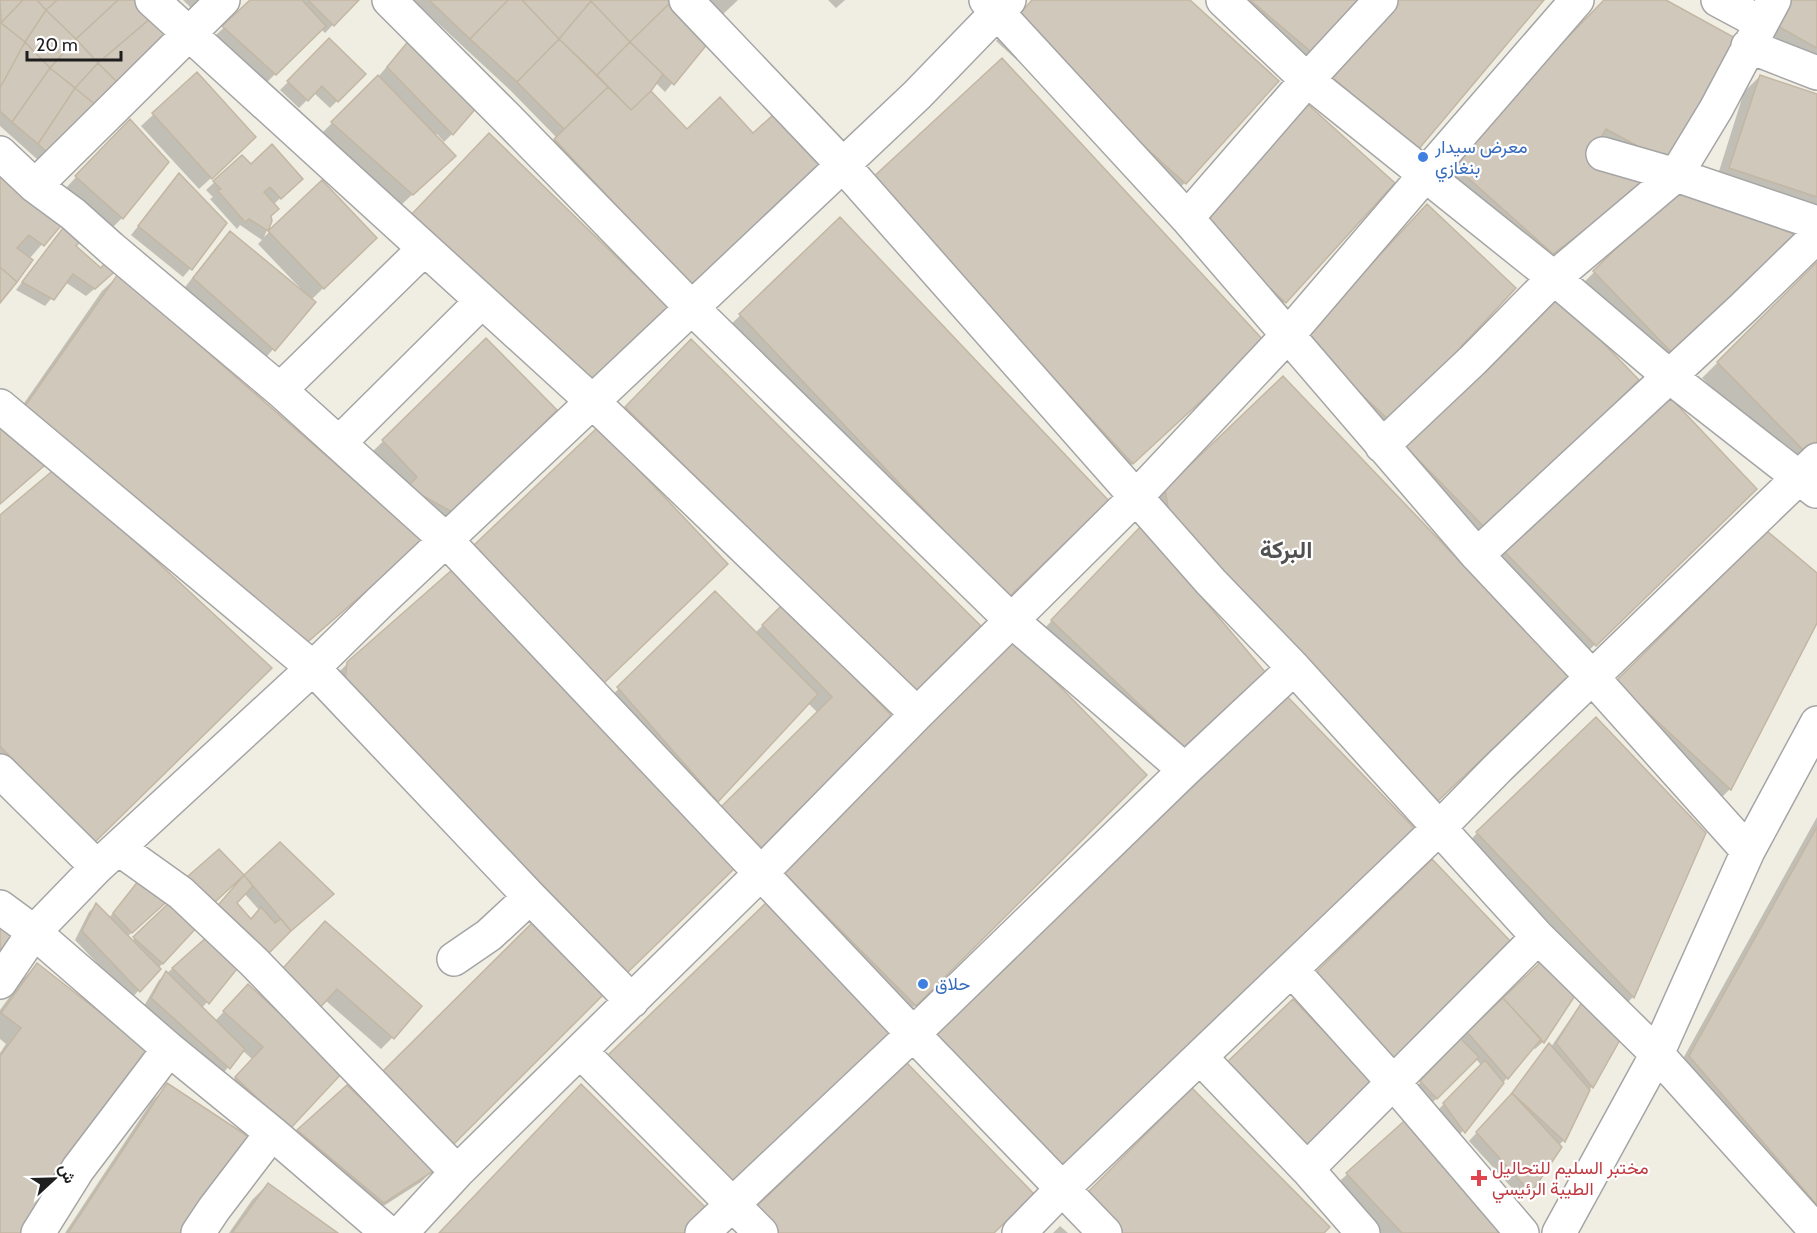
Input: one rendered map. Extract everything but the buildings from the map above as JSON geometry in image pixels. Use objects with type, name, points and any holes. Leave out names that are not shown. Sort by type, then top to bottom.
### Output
[{"type":"street","points":[[152,0],[593,402],[917,714]]},
{"type":"street","points":[[35,186],[223,0]]},
{"type":"street","points":[[389,0],[692,308],[1011,620],[1185,770]]},
{"type":"street","points":[[686,0],[842,164],[1211,582],[1294,668],[1538,937],[1657,1054],[1817,1232]]},
{"type":"street","points":[[1019,1233],[1062,1189],[1439,828],[1592,676],[1811,477],[1669,376],[1554,278],[1307,80],[1223,0]]},
{"type":"street","points":[[1187,218],[1307,80],[1382,0]]},
{"type":"street","points":[[401,1233],[457,1172],[581,1052],[1135,498],[1288,335],[1577,0]]},
{"type":"street","points":[[1718,0],[1761,23],[1817,73]]},
{"type":"street","points":[[0,982],[34,932],[107,857],[313,668],[917,94],[997,4],[1187,218],[1478,555],[1592,676],[1748,851]]},
{"type":"street","points":[[1382,446],[1473,360],[1554,278],[1676,175],[1716,109],[1761,23]]},
{"type":"street","points":[[0,153],[35,186],[73,214],[280,390],[446,540],[913,1034],[1105,1233]]},
{"type":"street","points":[[1603,154],[1676,175],[1817,223]]},
{"type":"street","points":[[1478,555],[1817,236]]},
{"type":"street","points":[[280,390],[424,249]]},
{"type":"street","points":[[339,443],[481,302]]},
{"type":"street","points":[[0,406],[313,668],[632,1001]]},
{"type":"street","points":[[702,1233],[1294,668]]},
{"type":"street","points":[[1559,1233],[1657,1054],[1748,851],[1817,723]]},
{"type":"street","points":[[0,771],[107,857],[181,893],[254,962],[457,1172]]},
{"type":"street","points":[[454,958],[489,935],[530,897]]},
{"type":"street","points":[[0,907],[34,932],[388,1233]]},
{"type":"street","points":[[1307,1169],[1538,937]]},
{"type":"street","points":[[1292,970],[1393,1082],[1522,1233]]},
{"type":"street","points":[[38,1233],[78,1169],[169,1049]]},
{"type":"street","points":[[581,1052],[761,1233]]},
{"type":"street","points":[[1201,1058],[1307,1169],[1363,1233]]},
{"type":"street","points":[[198,1233],[272,1133]]},
{"type":"place","name":"معرض سيدار بنغازي","points":[[1423,157]]},
{"type":"place","name":"حلاق","points":[[923,984]]},
{"type":"place","name":"مختبر السليم للتحاليل الطيبة الرئيسي","points":[[1479,1178]]},
{"type":"district","name":"البركة","points":[[1286,549]]}]
